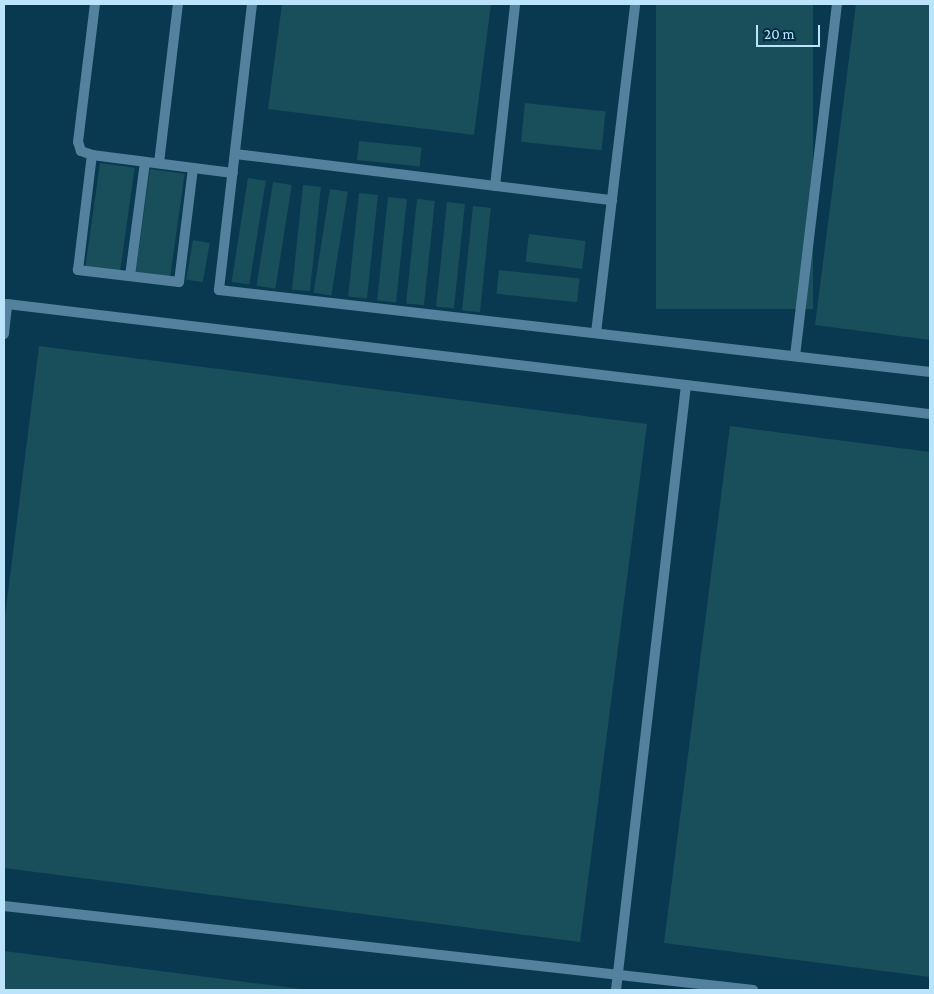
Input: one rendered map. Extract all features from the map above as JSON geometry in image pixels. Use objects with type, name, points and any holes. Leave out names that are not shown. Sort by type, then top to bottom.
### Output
[{"type":"lane","points":[[95,4],[78,142],[81,151],[92,155],[233,173]]},
{"type":"lane","points":[[159,164],[178,4]]},
{"type":"lane","points":[[252,4],[219,290],[930,372]]},
{"type":"lane","points":[[495,186],[516,4]]},
{"type":"lane","points":[[596,333],[636,4]]},
{"type":"lane","points":[[795,356],[837,4]]},
{"type":"lane","points":[[235,154],[612,200]]},
{"type":"lane","points":[[92,155],[78,270],[179,282],[193,168]]},
{"type":"lane","points":[[130,276],[145,162]]},
{"type":"lane","points":[[4,334],[7,304],[930,414]]},
{"type":"lane","points":[[616,990],[686,385]]},
{"type":"lane","points":[[4,906],[753,990]]},
{"type":"building","points":[[282,4],[491,4],[474,135],[268,109]]},
{"type":"building","points":[[656,4],[813,4],[813,309],[656,309]]},
{"type":"building","points":[[856,4],[930,4],[930,340],[815,325]]},
{"type":"building","points":[[525,103],[606,111],[601,150],[521,142]]},
{"type":"building","points":[[359,141],[422,148],[420,166],[357,160]]},
{"type":"building","points":[[100,163],[135,168],[120,272],[85,267]]},
{"type":"building","points":[[150,169],[185,174],[170,278],[135,273]]},
{"type":"building","points":[[248,178],[266,181],[249,285],[232,282]]},
{"type":"building","points":[[273,182],[292,185],[275,289],[257,286]]},
{"type":"building","points":[[303,185],[321,187],[310,291],[292,289]]},
{"type":"building","points":[[330,189],[348,192],[331,296],[314,293]]},
{"type":"building","points":[[359,193],[378,195],[367,298],[348,296]]},
{"type":"building","points":[[388,197],[407,199],[396,302],[377,300]]},
{"type":"building","points":[[417,199],[435,201],[424,305],[406,303]]},
{"type":"building","points":[[447,202],[465,204],[454,308],[436,306]]},
{"type":"building","points":[[473,206],[491,208],[480,312],[462,310]]},
{"type":"building","points":[[529,234],[586,241],[582,269],[526,262]]},
{"type":"building","points":[[193,240],[210,243],[203,282],[186,279]]},
{"type":"building","points":[[499,270],[580,278],[577,302],[496,294]]},
{"type":"building","points":[[39,346],[647,424],[580,942],[4,868],[4,624]]},
{"type":"building","points":[[730,426],[930,452],[930,977],[664,943]]},
{"type":"building","points":[[4,951],[301,989],[301,990],[4,990]]}]
